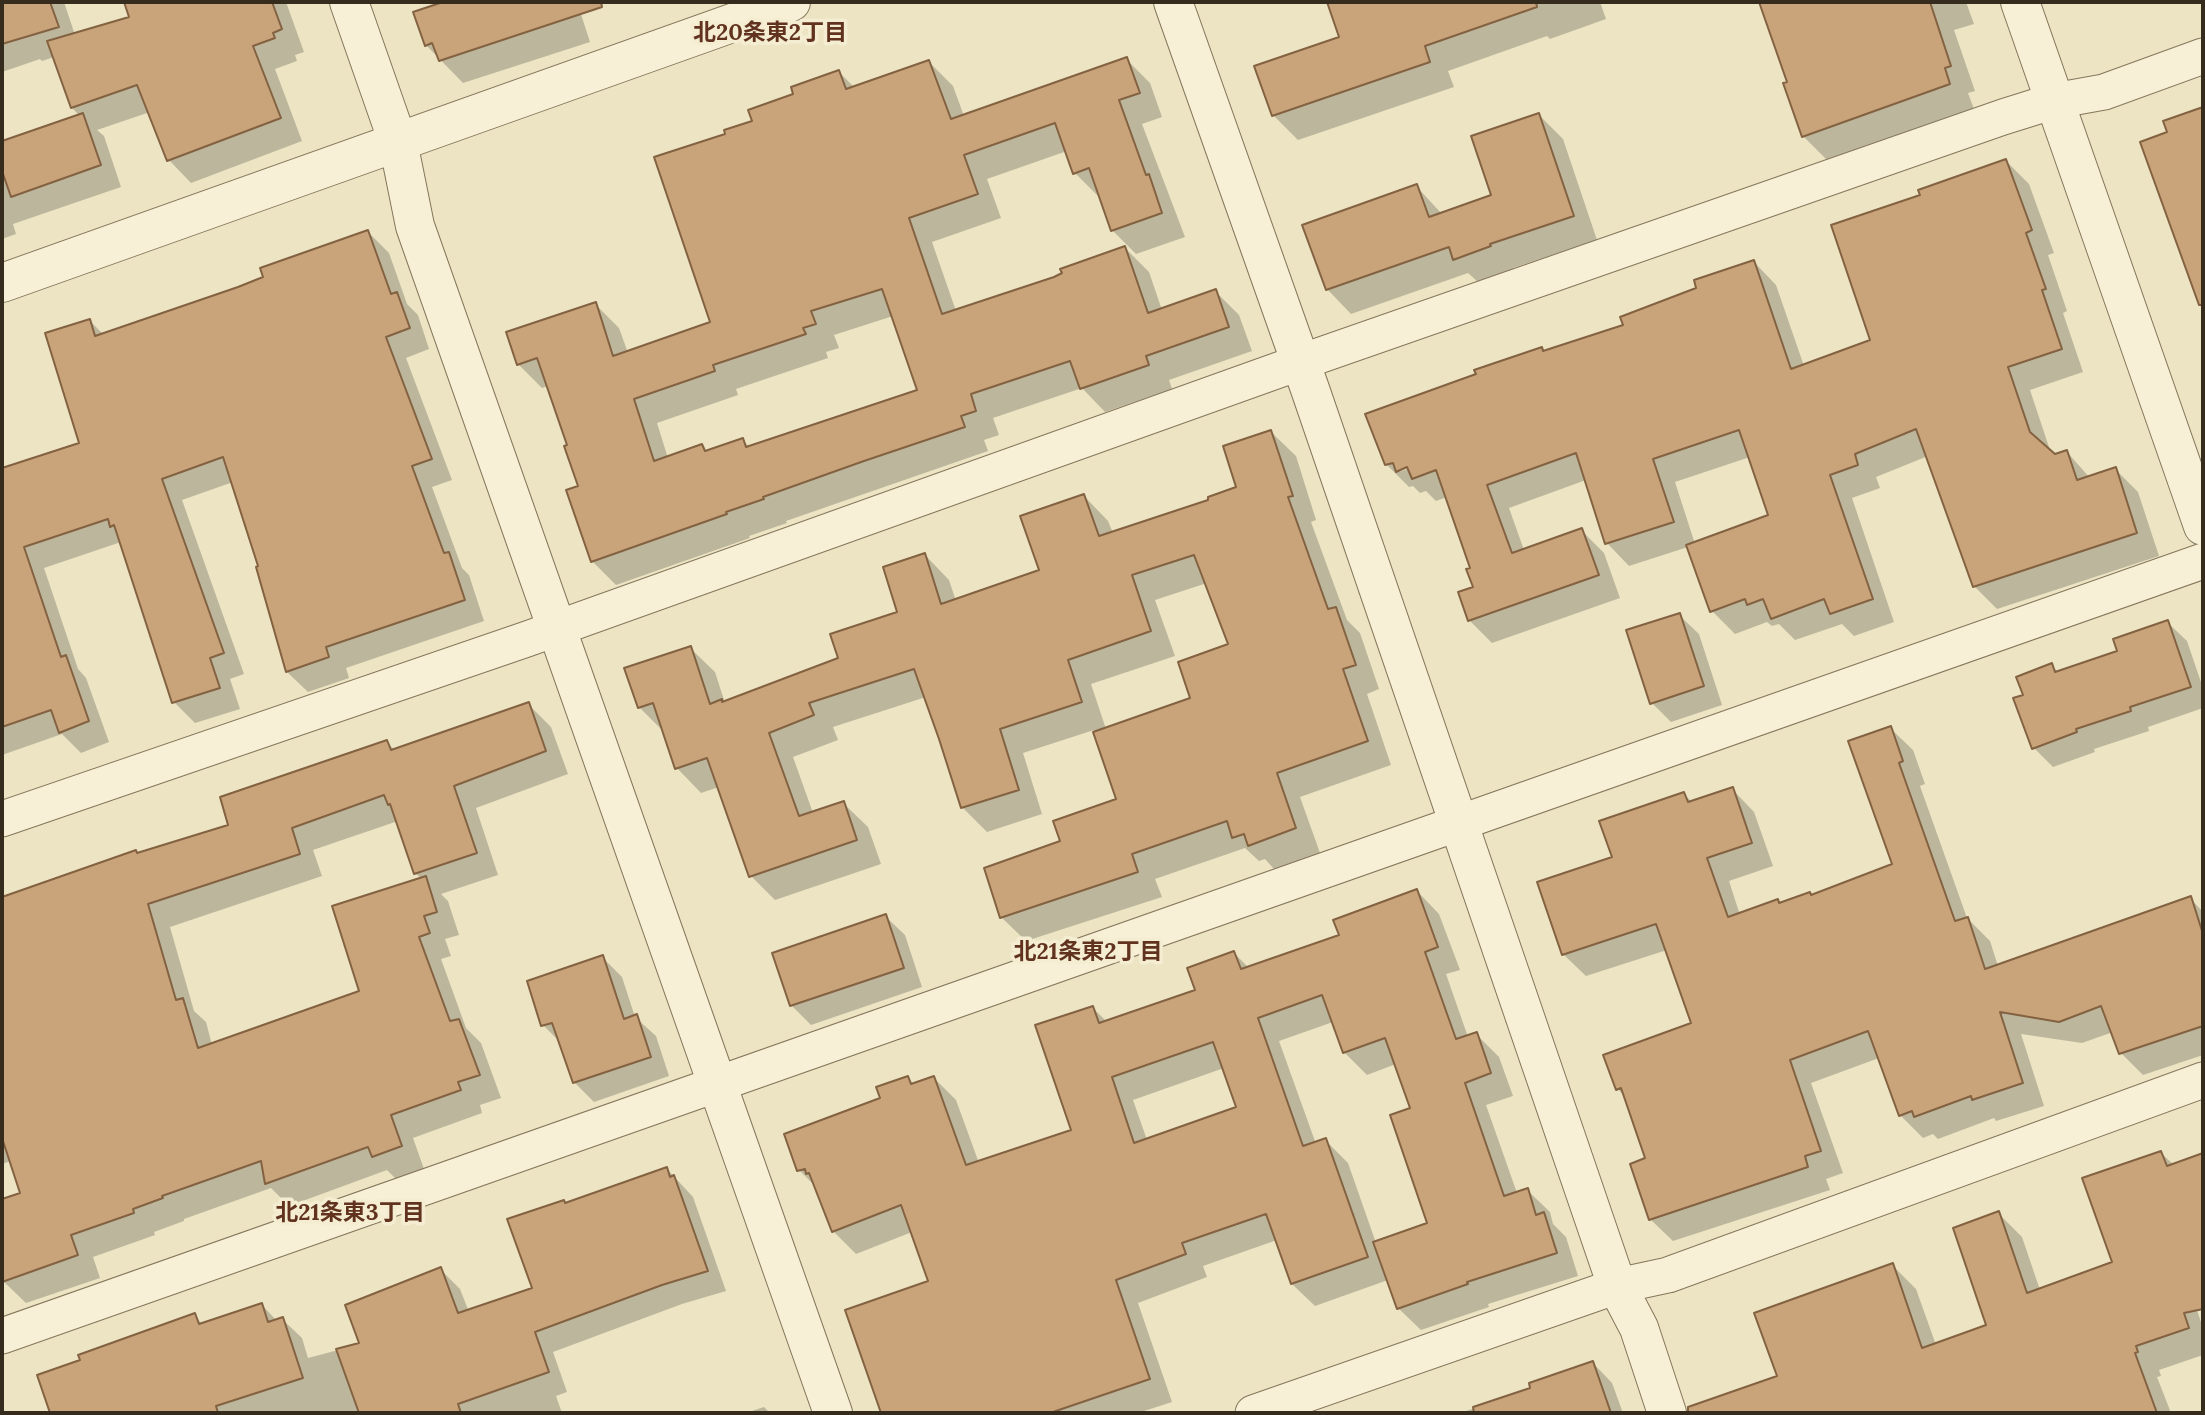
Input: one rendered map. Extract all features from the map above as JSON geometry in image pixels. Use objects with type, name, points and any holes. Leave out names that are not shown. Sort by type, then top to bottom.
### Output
[{"type":"street","points":[[349,2],[398,142],[415,226],[833,1413]]},
{"type":"street","points":[[2,283],[791,2]]},
{"type":"street","points":[[1173,2],[1301,362],[1617,1286],[1639,1328],[1667,1413]]},
{"type":"street","points":[[2020,2],[2203,526]]},
{"type":"street","points":[[2,819],[558,628],[1301,362],[2053,101],[2104,92],[2203,56]]},
{"type":"street","points":[[2,1336],[2203,561]]},
{"type":"street","points":[[1253,1413],[1617,1286],[1668,1276],[2203,1080]]},
{"type":"building","points":[[2,2],[50,2],[59,27],[2,44]]},
{"type":"building","points":[[124,2],[272,2],[282,29],[273,33],[275,38],[253,46],[281,118],[167,161],[137,85],[71,108],[47,41],[129,17]]},
{"type":"building","points":[[443,2],[601,2],[602,7],[439,61],[432,43],[425,46],[413,12]]},
{"type":"building","points":[[1327,2],[1536,2],[1537,7],[1425,46],[1430,62],[1272,116],[1254,66],[1339,37]]},
{"type":"building","points":[[1759,2],[1930,2],[1951,66],[1945,68],[1950,84],[1802,137],[1783,83],[1787,82]]},
{"type":"building","points":[[1127,57],[1140,93],[1119,100],[1162,213],[1111,231],[1089,168],[1073,174],[1055,123],[964,155],[978,194],[909,218],[942,314],[1054,277],[1062,273],[1060,269],[1125,246],[1148,313],[1216,289],[1229,327],[1146,356],[1149,365],[1080,389],[1070,361],[971,394],[976,411],[961,416],[965,427],[763,497],[764,499],[726,512],[727,514],[591,562],[566,490],[578,486],[537,358],[517,365],[506,332],[596,302],[613,356],[710,322],[654,157],[725,134],[724,130],[752,121],[748,110],[793,94],[791,87],[839,70],[846,89],[929,60],[951,119]],"holes":[[[882,289],[917,390],[746,447],[743,438],[705,451],[702,444],[654,461],[634,399],[715,371],[713,365],[806,334],[803,328],[816,324],[811,311]]]},
{"type":"building","points":[[2203,107],[2203,305],[2199,305],[2140,142],[2167,132],[2163,121]]},
{"type":"building","points":[[83,113],[101,165],[11,197],[2,171],[2,141]]},
{"type":"building","points":[[1539,113],[1574,216],[1490,244],[1491,246],[1453,260],[1449,247],[1326,290],[1302,225],[1417,184],[1429,217],[1491,195],[1471,136]]},
{"type":"building","points":[[2006,159],[2032,230],[2026,233],[2046,289],[2042,290],[2062,349],[2008,367],[2030,432],[2055,454],[2067,450],[2077,480],[2116,467],[2137,533],[1973,587],[1916,429],[1855,454],[1858,465],[1830,475],[1873,599],[1830,614],[1824,599],[1771,619],[1763,599],[1747,605],[1745,599],[1710,612],[1686,545],[1768,515],[1739,430],[1653,459],[1674,522],[1605,544],[1576,453],[1487,485],[1512,553],[1582,528],[1599,575],[1468,621],[1458,592],[1473,587],[1466,569],[1470,568],[1436,470],[1412,479],[1407,467],[1396,472],[1393,463],[1385,465],[1365,414],[1476,374],[1474,370],[1542,347],[1543,351],[1623,325],[1620,317],[1696,288],[1694,280],[1754,260],[1791,369],[1870,340],[1831,225],[1920,195],[1918,190]]},
{"type":"building","points":[[368,230],[391,294],[397,292],[410,328],[386,337],[432,459],[412,466],[444,553],[449,552],[465,600],[326,647],[329,657],[286,672],[256,567],[258,566],[223,457],[162,479],[224,653],[210,658],[220,688],[172,703],[114,525],[110,527],[108,519],[24,547],[61,657],[66,655],[89,721],[59,733],[51,710],[2,727],[2,468],[79,443],[45,333],[90,319],[95,336],[238,287],[263,277],[260,268]]},
{"type":"building","points":[[1271,430],[1293,496],[1288,497],[1328,609],[1336,607],[1356,665],[1343,669],[1368,741],[1277,773],[1296,828],[1248,846],[1244,834],[1232,838],[1227,821],[1132,854],[1138,872],[1000,918],[984,868],[1060,841],[1053,821],[1116,799],[1093,732],[1190,698],[1178,662],[1228,644],[1194,555],[1132,575],[1151,631],[1068,660],[1082,702],[1000,729],[1019,790],[961,808],[914,669],[809,703],[814,715],[769,733],[799,816],[844,801],[857,840],[749,877],[707,758],[675,769],[653,703],[638,708],[624,668],[691,646],[710,704],[722,699],[722,702],[838,658],[830,634],[897,612],[883,567],[925,553],[941,604],[1039,570],[1020,516],[1084,494],[1099,536],[1208,500],[1208,497],[1236,487],[1223,446]]},
{"type":"building","points":[[1680,613],[1704,686],[1650,704],[1626,630]]},
{"type":"building","points":[[2168,620],[2191,687],[2130,707],[2131,711],[2076,729],[2077,732],[2032,749],[2013,698],[2023,695],[2016,677],[2052,663],[2055,672],[2117,651],[2113,639]]},
{"type":"building","points":[[529,702],[546,751],[454,786],[477,853],[414,874],[390,804],[388,805],[384,795],[292,828],[300,854],[148,904],[176,1000],[183,998],[198,1048],[359,991],[332,906],[426,876],[437,912],[424,916],[430,933],[419,937],[450,1021],[459,1019],[480,1075],[458,1082],[461,1090],[391,1115],[402,1146],[372,1157],[368,1147],[265,1184],[261,1161],[162,1196],[163,1198],[133,1209],[134,1213],[71,1235],[78,1255],[2,1282],[2,1199],[20,1193],[2,1138],[2,897],[136,850],[137,853],[228,825],[220,797],[387,740],[391,750]]},
{"type":"building","points":[[1891,726],[1903,761],[1899,763],[1955,921],[1968,917],[1985,969],[2191,896],[2203,934],[2203,1026],[2119,1054],[2101,1006],[2059,1022],[2000,1012],[2023,1083],[1972,1100],[1971,1096],[1914,1117],[1912,1111],[1899,1116],[1868,1031],[1790,1060],[1821,1151],[1805,1156],[1808,1167],[1649,1220],[1630,1164],[1645,1158],[1621,1088],[1616,1090],[1603,1055],[1691,1023],[1656,924],[1562,955],[1537,882],[1612,857],[1599,821],[1684,792],[1688,802],[1733,787],[1752,843],[1707,858],[1728,917],[1778,899],[1779,903],[1810,892],[1811,895],[1892,864],[1848,741]]},
{"type":"building","points":[[1417,889],[1438,947],[1425,952],[1456,1039],[1477,1032],[1491,1073],[1465,1083],[1504,1196],[1528,1188],[1536,1215],[1544,1212],[1557,1253],[1467,1282],[1468,1284],[1397,1309],[1373,1242],[1427,1223],[1390,1115],[1410,1108],[1385,1038],[1343,1053],[1322,995],[1258,1018],[1303,1146],[1326,1138],[1368,1257],[1291,1284],[1266,1214],[1182,1243],[1186,1254],[1116,1280],[1150,1379],[1050,1413],[881,1413],[845,1310],[928,1281],[901,1205],[832,1232],[809,1173],[806,1174],[805,1169],[797,1171],[784,1134],[880,1098],[876,1087],[908,1076],[911,1084],[934,1076],[966,1165],[1071,1130],[1035,1025],[1093,1006],[1099,1023],[1195,990],[1187,968],[1234,951],[1241,969],[1339,935],[1333,920]],"holes":[[[1213,1042],[1236,1107],[1134,1143],[1112,1077]]]},
{"type":"building","points":[[886,914],[904,968],[790,1006],[772,953]]},
{"type":"building","points":[[603,955],[624,1019],[637,1014],[651,1057],[573,1083],[552,1023],[541,1026],[527,981]]},
{"type":"building","points":[[2161,1151],[2167,1166],[2203,1153],[2203,1309],[2184,1313],[2189,1328],[2136,1346],[2138,1352],[2135,1353],[2157,1413],[1688,1413],[1688,1407],[1777,1376],[1754,1313],[1893,1263],[1922,1348],[1986,1325],[1953,1228],[1999,1211],[2027,1293],[2112,1262],[2082,1178]]},
{"type":"building","points":[[667,1167],[670,1177],[674,1175],[708,1271],[535,1332],[549,1372],[458,1404],[461,1413],[359,1413],[336,1349],[359,1343],[345,1305],[441,1267],[458,1313],[532,1288],[507,1219],[564,1200],[565,1203]]},
{"type":"building","points":[[262,1303],[268,1322],[283,1317],[303,1378],[216,1406],[218,1413],[50,1413],[37,1375],[80,1360],[78,1355],[195,1313],[199,1324]]},
{"type":"building","points":[[1593,1361],[1611,1413],[1474,1413],[1473,1407],[1530,1388],[1529,1383]]},
{"type":"district","name":"北20条東2丁目","points":[[770,33]]},
{"type":"district","name":"北21条東2丁目","points":[[1088,952]]},
{"type":"district","name":"北21条東3丁目","points":[[350,1213]]}]
